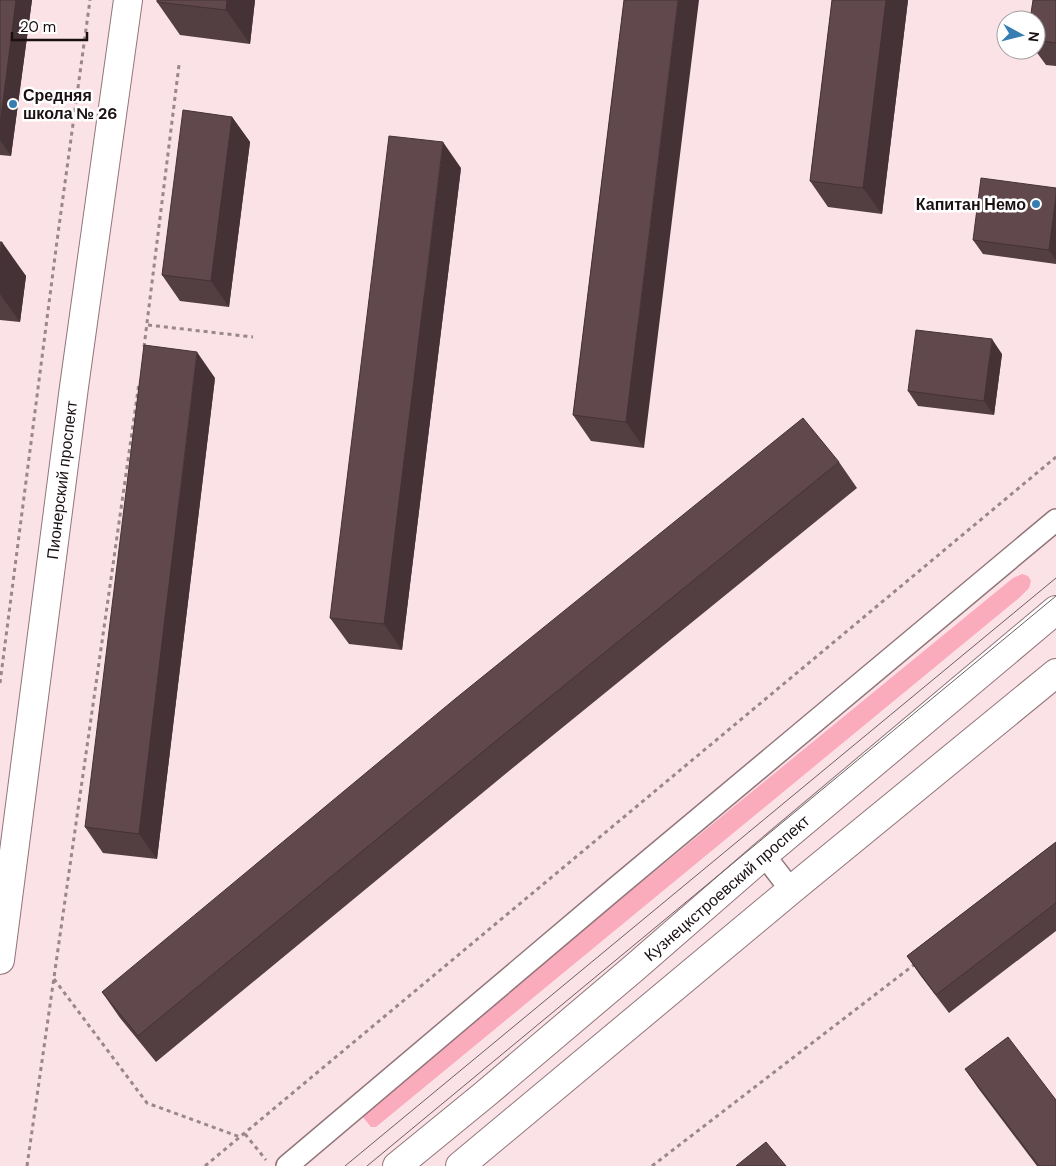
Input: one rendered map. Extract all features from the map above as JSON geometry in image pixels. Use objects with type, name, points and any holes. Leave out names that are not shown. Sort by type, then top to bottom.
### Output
[{"type":"main road","name":"Пионерский проспект","points":[[0,960],[74,387],[128,0]]},
{"type":"main road","name":"Кузнецкстроевский проспект","points":[[397,1166],[529,1057],[764,855],[1056,610]]},
{"type":"main road","points":[[460,1166],[791,890],[1056,673]]},
{"type":"street","points":[[287,1166],[1056,520]]},
{"type":"street","points":[[764,855],[791,890]]},
{"type":"path","points":[[0,683],[90,0]]},
{"type":"path","points":[[144,354],[179,65]]},
{"type":"path","points":[[148,325],[253,337]]},
{"type":"path","points":[[27,1166],[139,383]]},
{"type":"path","points":[[206,1166],[1056,457]]},
{"type":"path","points":[[652,1166],[919,961]]},
{"type":"path","points":[[54,978],[147,1103],[240,1137]]},
{"type":"path","points":[[245,1134],[270,1166]]},
{"type":"shaded area","points":[[1022,574],[1028,576],[1031,581],[1029,588],[1019,598],[376,1127],[371,1127],[362,1116],[362,1111],[1013,578]]},
{"type":"building","points":[[0,0],[16,0],[0,125]]},
{"type":"building","points":[[157,0],[227,0],[226,10],[157,2]]},
{"type":"building","points":[[624,0],[678,0],[626,422],[573,415]]},
{"type":"building","points":[[832,0],[886,0],[863,188],[810,181]]},
{"type":"building","points":[[1033,0],[1056,0],[1056,43],[1046,42],[1046,10],[1032,10]]},
{"type":"building","points":[[183,110],[232,117],[211,281],[162,275]]},
{"type":"building","points":[[389,136],[443,142],[384,624],[330,618]]},
{"type":"building","points":[[981,178],[1056,188],[1049,250],[973,240]]},
{"type":"building","points":[[0,242],[2,242],[0,260]]},
{"type":"building","points":[[916,330],[992,339],[984,401],[908,391]]},
{"type":"building","points":[[144,345],[197,352],[139,834],[85,827]]},
{"type":"building","points":[[803,418],[839,462],[491,745],[138,1036],[102,992],[455,699]]},
{"type":"building","points":[[1056,842],[1056,903],[936,995],[907,956]]},
{"type":"building","points":[[1008,1037],[1056,1100],[1056,1166],[1039,1166],[965,1069]]},
{"type":"building","points":[[766,1142],[786,1166],[736,1166]]},
{"type":"tram line","points":[[345,1166],[1056,578]]},
{"type":"tram line","points":[[367,1166],[1056,596]]},
{"type":"place","name":"Средняя школа № 26","points":[[13,104]]},
{"type":"place","name":"Капитан Немо","points":[[1036,204]]}]
